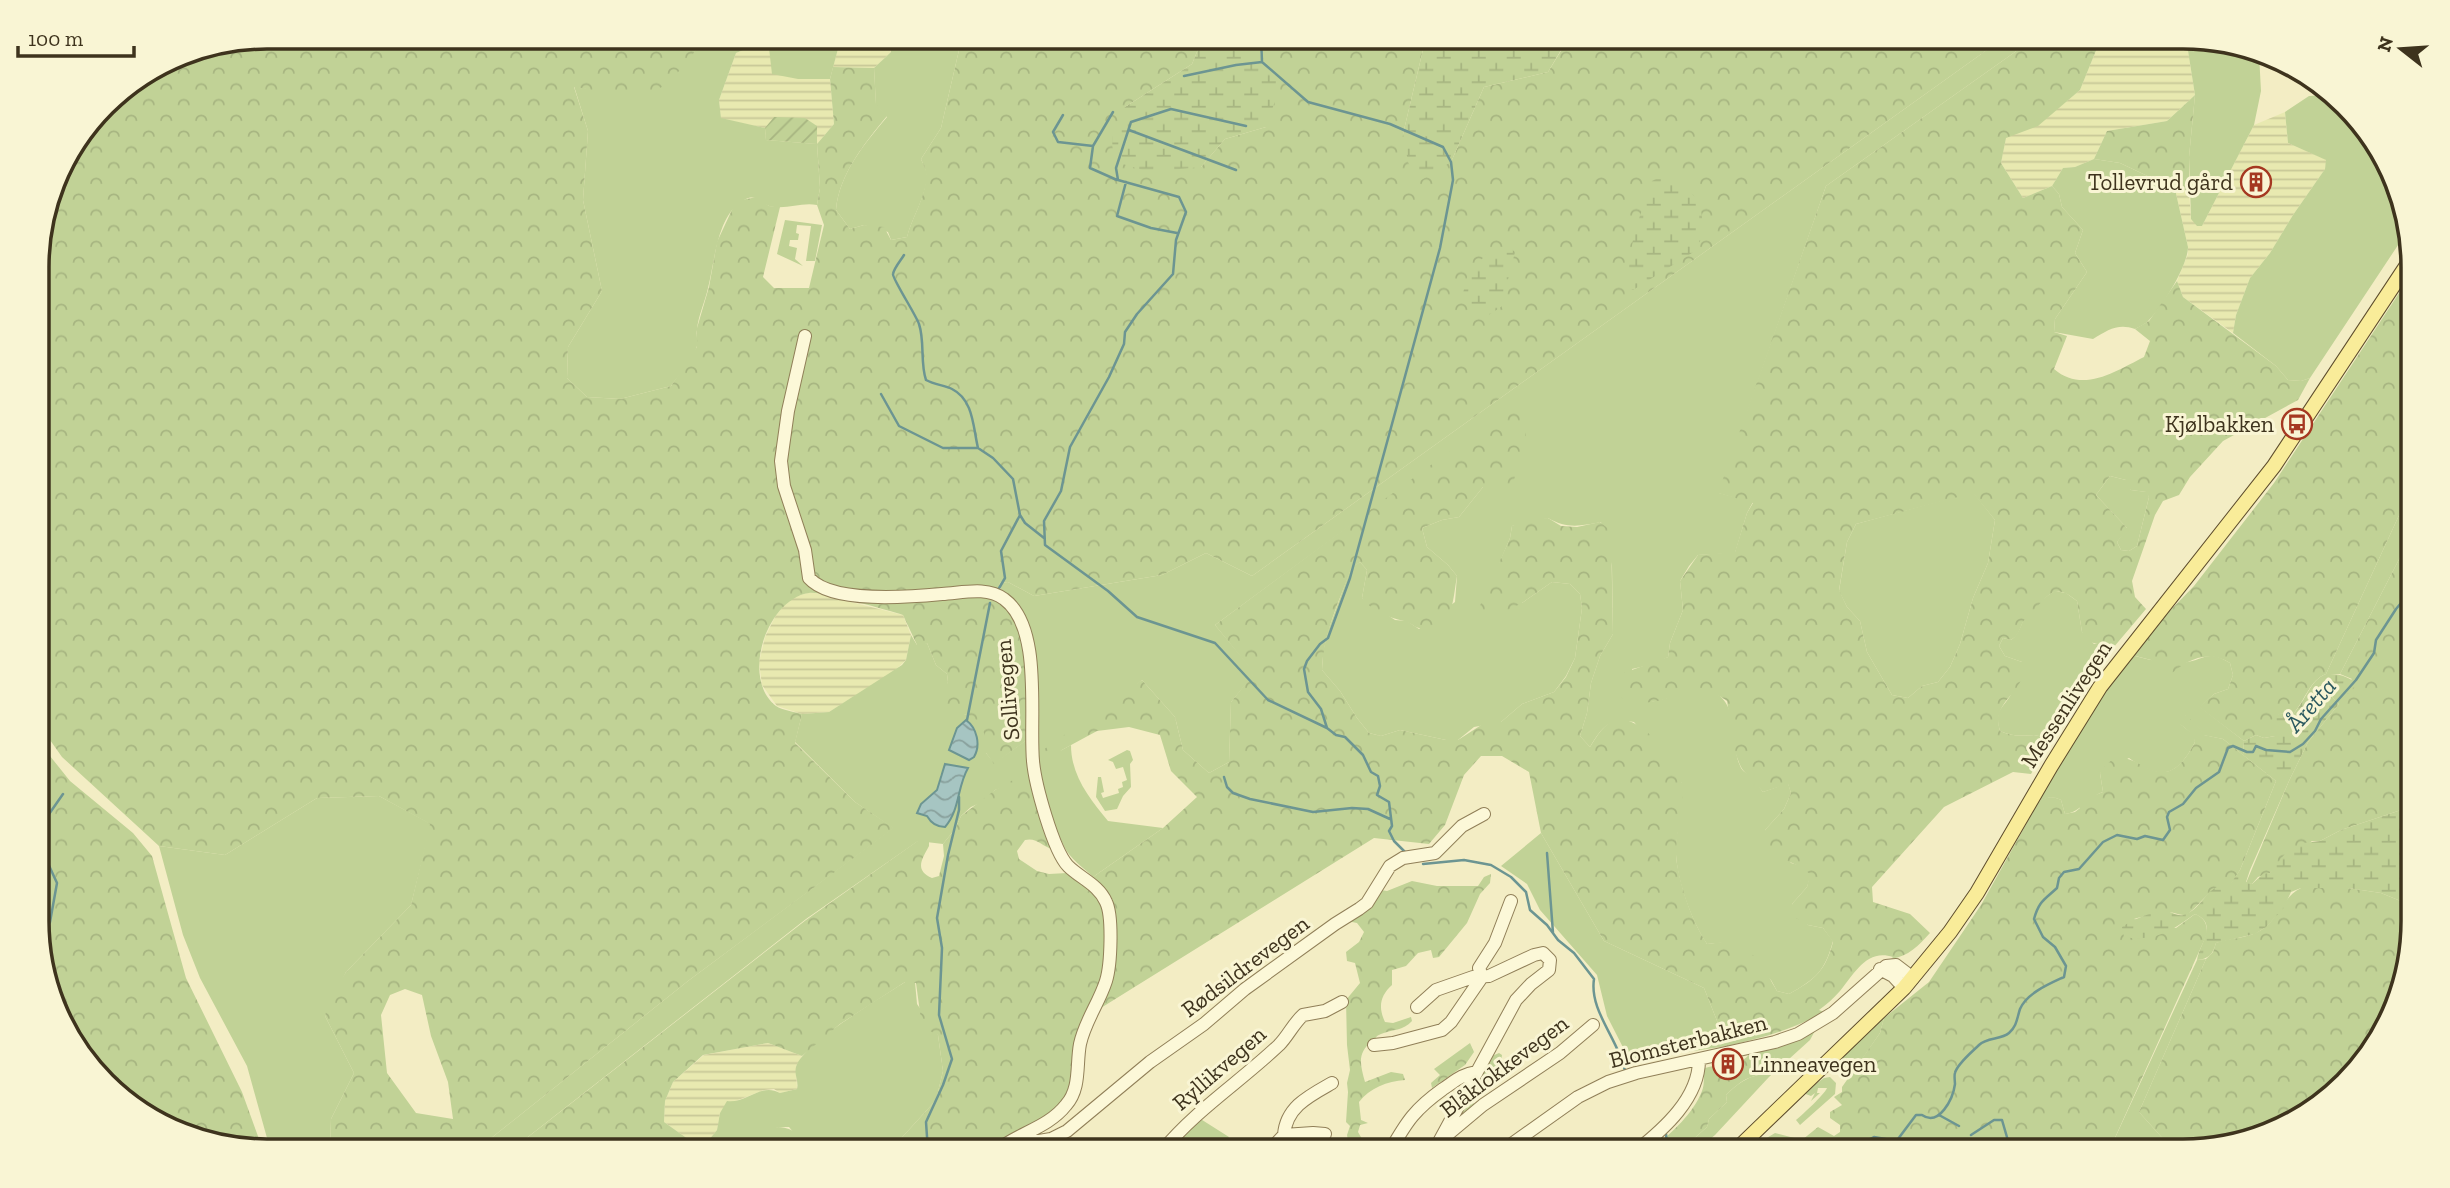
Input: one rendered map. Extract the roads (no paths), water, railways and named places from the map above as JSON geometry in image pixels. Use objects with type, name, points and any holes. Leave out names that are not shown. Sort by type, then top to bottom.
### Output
[{"type":"main road","name":"Messenlivegen","points":[[1747,1139],[1909,983],[1950,932],[1977,893],[2057,755],[2106,678],[2246,505],[2401,274]]},
{"type":"street","name":"Sollivegen","points":[[805,336],[788,411],[781,461],[784,486],[805,550],[809,578],[835,592],[864,597],[980,591],[1003,598],[1013,607],[1025,632],[1031,666],[1033,761],[1041,798],[1059,854],[1068,866],[1096,888],[1107,902],[1109,937],[1106,980],[1086,1021],[1073,1096],[1052,1120],[1022,1135]]},
{"type":"street","name":"Rødsildrevegen","points":[[1051,1139],[1067,1131],[1150,1062],[1205,1024],[1245,989],[1367,903],[1390,866],[1403,858],[1435,853],[1462,826],[1484,814]]},
{"type":"street","points":[[1374,1045],[1393,1043],[1442,1030],[1451,1022],[1482,976],[1479,968],[1495,943],[1511,901]]},
{"type":"street","name":"Blåklokkevegen","points":[[1417,1007],[1436,990],[1511,967],[1539,953],[1547,955],[1550,960],[1549,970],[1516,1000],[1441,1139]]},
{"type":"street","name":"Blomsterbakken","points":[[1519,1139],[1578,1097],[1608,1082],[1636,1073],[1775,1042],[1798,1034],[1833,1013],[1880,969],[1891,964],[1896,965],[1909,983]]},
{"type":"street","name":"Ryllikvegen","points":[[1174,1139],[1212,1100],[1279,1045],[1303,1015],[1325,1012],[1342,1003]]},
{"type":"street","name":"Blåklokkevegen","points":[[1445,1139],[1483,1105],[1560,1053],[1592,1025]]},
{"type":"street","points":[[1650,1139],[1691,1092],[1699,1077],[1699,1060]]},
{"type":"street","name":"Blåklokkevegen","points":[[1397,1139],[1413,1114],[1426,1101],[1460,1077],[1477,1072]]},
{"type":"street","points":[[1280,1139],[1291,1111],[1332,1083]]},
{"type":"street","name":"Rødsildrevegen","points":[[1022,1135],[1029,1139]]},
{"type":"street","points":[[1016,1139],[1022,1135]]},
{"type":"street","points":[[1284,1135],[1325,1135]]},
{"type":"water","points":[[966,720],[973,727],[977,742],[974,757],[969,760],[949,750],[957,728]]},
{"type":"water","points":[[945,764],[968,768],[953,813],[945,827],[932,823],[927,816],[917,813],[921,804],[937,790]]},
{"type":"waterway","points":[[1261,49],[1262,62],[1308,102],[1390,124],[1443,147],[1451,162],[1453,180],[1440,248],[1350,578],[1328,638],[1320,644],[1304,669],[1308,692],[1321,709],[1327,728],[1336,735],[1345,737],[1363,755],[1371,772],[1378,776],[1380,786],[1377,795],[1389,802],[1392,826],[1389,831],[1394,841],[1406,853]]},
{"type":"waterway","points":[[1184,76],[1262,62]]},
{"type":"waterway","points":[[1246,126],[1171,109],[1131,122],[1116,168],[1118,180],[1179,197],[1186,212],[1176,240],[1173,274],[1137,314],[1125,332],[1124,344],[1109,377],[1070,447],[1061,491],[1044,521],[1045,545],[1108,591],[1137,617],[1215,643],[1268,700],[1327,728]]},
{"type":"waterway","points":[[1113,112],[1093,146],[1090,168],[1117,180]]},
{"type":"waterway","points":[[1063,115],[1053,132],[1058,142],[1093,146]]},
{"type":"waterway","points":[[1129,130],[1236,170]]},
{"type":"waterway","points":[[1126,182],[1117,216],[1151,228],[1177,233]]},
{"type":"waterway","points":[[904,255],[893,274],[919,324],[926,380],[952,389],[965,400],[978,448],[993,458],[1013,479],[1020,515],[1025,523],[1044,538]]},
{"type":"waterway","points":[[881,394],[899,426],[943,448],[978,448]]},
{"type":"waterway","points":[[998,590],[1005,578],[1001,551],[1020,515]]},
{"type":"waterway","points":[[967,720],[990,603]]},
{"type":"waterway","name":"Åretta","points":[[1898,1139],[1916,1115],[1934,1117],[1944,1110],[1955,1084],[1956,1070],[1962,1062],[1982,1042],[2009,1033],[2023,1003],[2039,990],[2064,977],[2066,966],[2055,947],[2043,937],[2034,919],[2040,904],[2057,888],[2059,878],[2064,872],[2079,869],[2103,842],[2117,835],[2163,840],[2170,830],[2167,817],[2169,812],[2183,804],[2196,788],[2219,772],[2228,748],[2233,746],[2253,752],[2256,746],[2266,750],[2290,752],[2303,744],[2356,680],[2374,653],[2376,640],[2401,603]]},
{"type":"waterway","points":[[1224,777],[1227,787],[1233,793],[1250,799],[1313,812],[1368,809],[1390,819]]},
{"type":"waterway","points":[[49,814],[63,794]]},
{"type":"waterway","points":[[927,1139],[926,1122],[952,1059],[939,1015],[942,948],[937,918],[959,810],[959,797]]},
{"type":"waterway","points":[[1547,853],[1553,933]]},
{"type":"waterway","points":[[1423,864],[1464,860],[1491,865],[1511,877],[1526,892],[1530,910],[1574,953],[1594,979],[1596,1003],[1625,1071]]},
{"type":"waterway","points":[[49,866],[57,883],[49,923]]},
{"type":"waterway","points":[[1939,1115],[1959,1126]]},
{"type":"waterway","points":[[1971,1135],[1994,1120],[2002,1120],[2008,1139]]},
{"type":"waterway","points":[[1666,1134],[1666,1139]]},
{"type":"waterway","name":"Åretta","points":[[1868,1139],[1885,1139]]},
{"type":"place","name":"Tollevrud gård","points":[[2256,182]]},
{"type":"place","name":"Kjølbakken","points":[[2297,424]]},
{"type":"place","name":"Linneavegen","points":[[1728,1064]]}]
